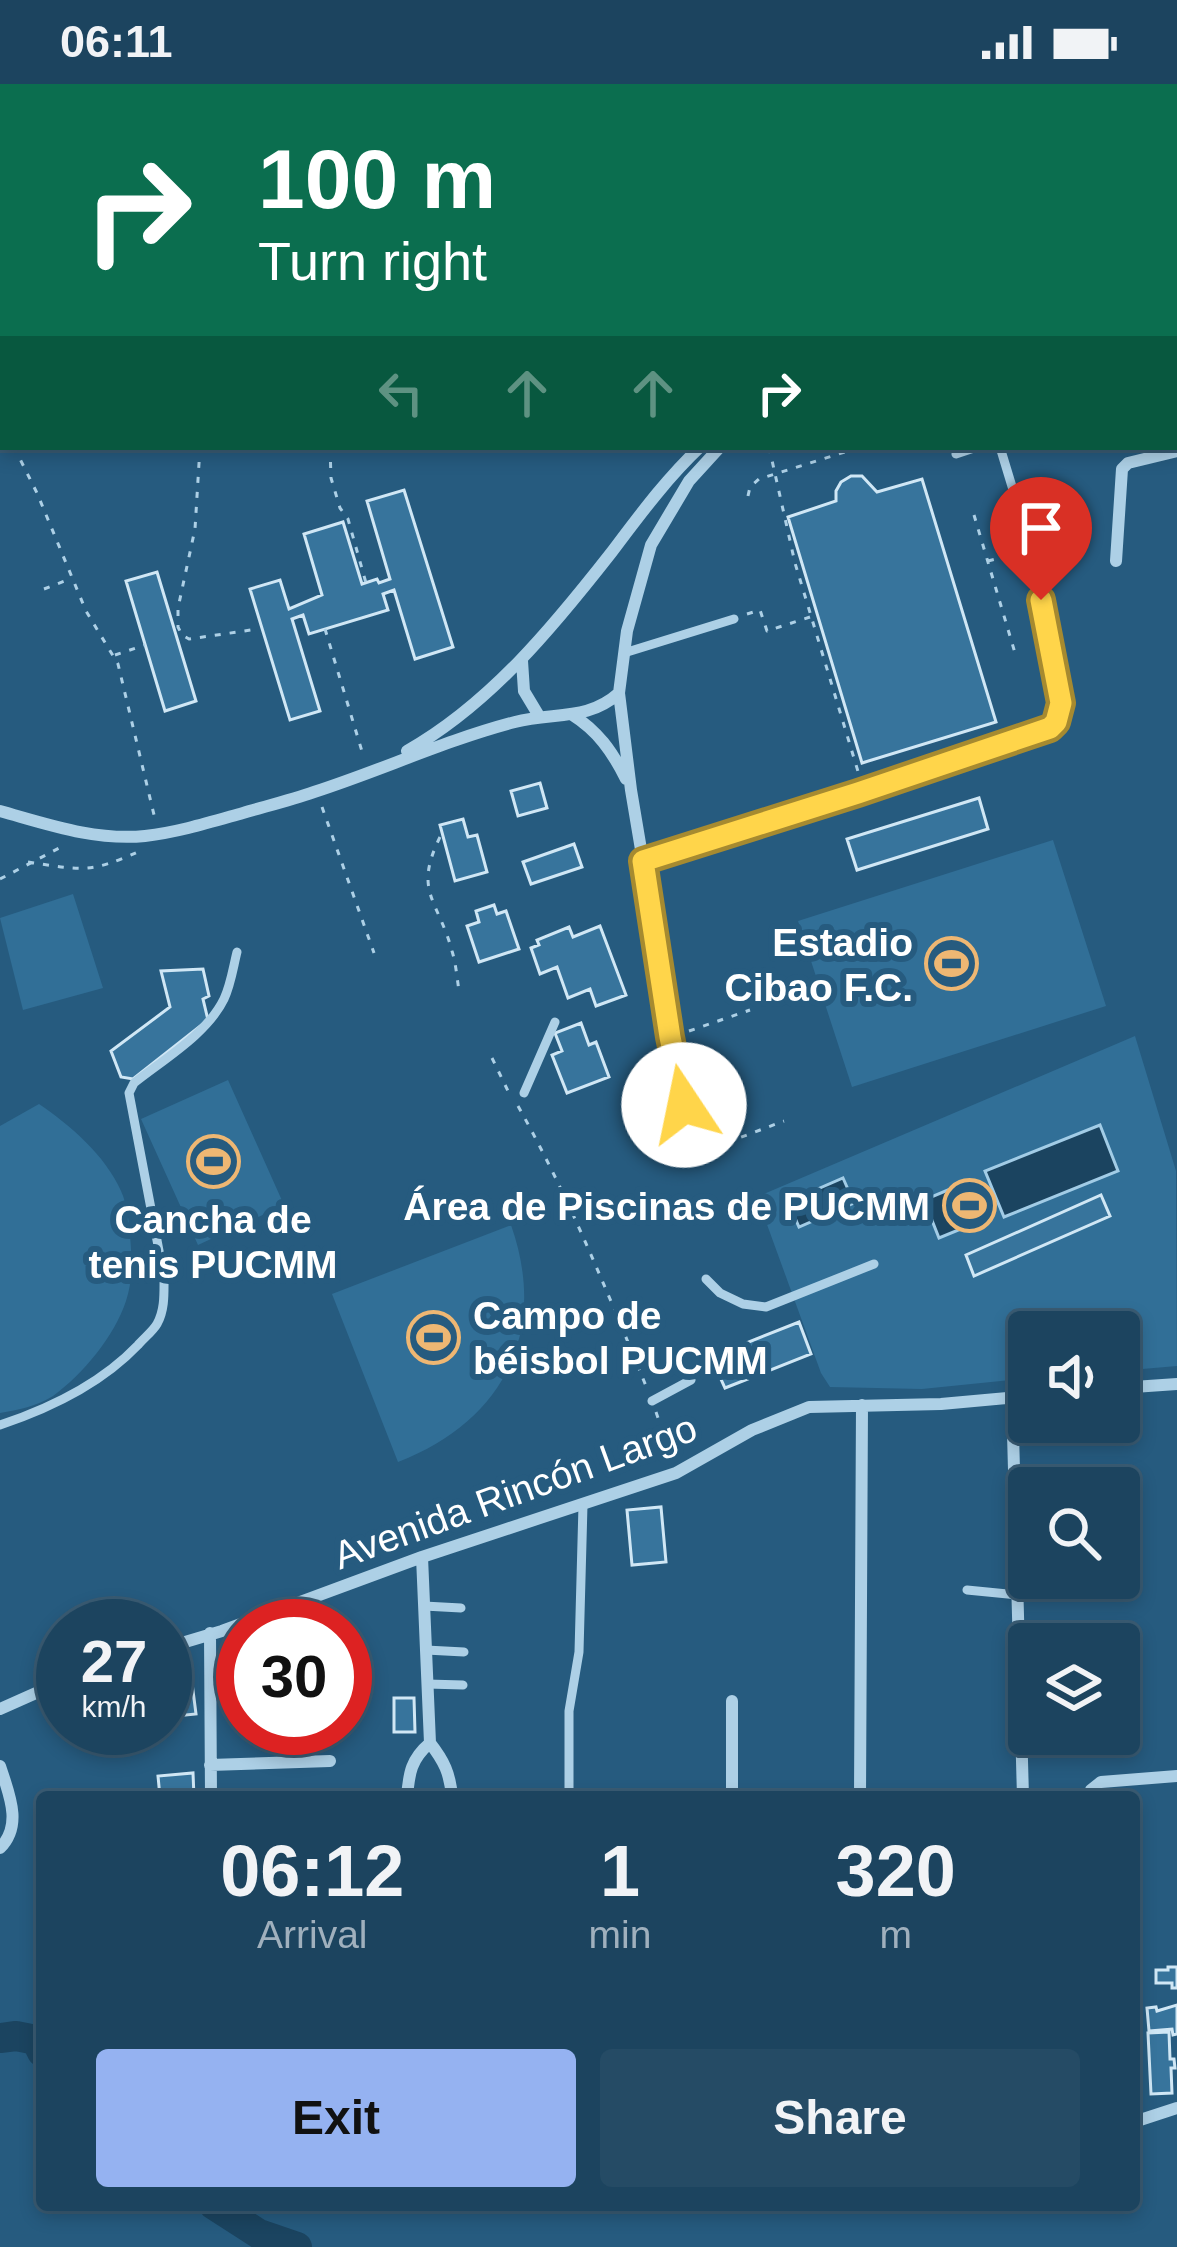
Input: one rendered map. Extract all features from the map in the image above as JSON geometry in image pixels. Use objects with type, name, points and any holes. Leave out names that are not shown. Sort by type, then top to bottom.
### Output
[{"type":"street","points":[[374,769],[437,734],[522,659],[642,510],[697,450]]},
{"type":"street","points":[[684,1105],[619,693],[626,632],[651,545],[689,482],[717,450]]},
{"type":"street","points":[[1116,561],[1122,469],[1128,463],[1177,451]]},
{"type":"street","points":[[522,659],[524,691],[539,716]]},
{"type":"street","points":[[0,811],[81,833],[155,840],[539,716],[590,712],[619,693]]},
{"type":"street","points":[[570,713],[591,727],[612,752],[631,790]]},
{"type":"street","points":[[1140,1387],[1177,1384]]},
{"type":"street","name":"Avenida Rincón Largo","points":[[192,1639],[684,1469],[752,1430],[809,1408],[1008,1397]]},
{"type":"street","points":[[860,1791],[862,1405]]},
{"type":"street","points":[[422,1557],[430,1743],[445,1761],[452,1791]]},
{"type":"street","points":[[210,1633],[211,1791]]},
{"type":"street","points":[[0,1709],[36,1693]]},
{"type":"street","points":[[732,1701],[732,1791]]},
{"type":"street","points":[[407,1791],[409,1768],[430,1743]]},
{"type":"street","points":[[1023,1755],[1023,1791]]},
{"type":"street","points":[[210,1765],[330,1761]]},
{"type":"street","points":[[0,1766],[13,1813],[10,1838],[0,1848]]},
{"type":"street","points":[[1090,1791],[1101,1781],[1177,1776]]},
{"type":"street","points":[[1140,2120],[1177,2108]]},
{"type":"lane","points":[[956,454],[968,450]]},
{"type":"lane","points":[[643,861],[864,791],[1050,728],[1056,722],[1061,703],[1050,637],[1001,450]]},
{"type":"lane","points":[[624,653],[734,619]]},
{"type":"lane","points":[[0,1425],[101,1379],[157,1324],[164,1277],[129,1093],[134,1083],[216,1013],[228,990],[237,952]]},
{"type":"lane","points":[[524,1093],[554,1022]]},
{"type":"lane","points":[[706,1279],[720,1293],[743,1304],[766,1307],[874,1264]]},
{"type":"lane","points":[[652,1401],[692,1380]]},
{"type":"lane","points":[[569,1791],[569,1711],[579,1652],[583,1505]]},
{"type":"lane","points":[[967,1591],[1008,1593]]},
{"type":"lane","points":[[424,1606],[461,1608]]},
{"type":"lane","points":[[426,1650],[464,1652]]},
{"type":"lane","points":[[427,1684],[463,1685]]},
{"type":"path","points":[[16,450],[86,611],[114,656],[155,840],[97,869],[28,862]]},
{"type":"path","points":[[200,450],[195,529],[178,627],[189,639],[258,629]]},
{"type":"path","points":[[200,457],[206,450]]},
{"type":"path","points":[[328,450],[331,478],[366,583]]},
{"type":"path","points":[[771,450],[784,518],[864,791]]},
{"type":"path","points":[[748,496],[754,482],[852,450]]},
{"type":"path","points":[[974,515],[1015,653]]},
{"type":"path","points":[[988,561],[1014,554],[1007,531],[1024,526]]},
{"type":"path","points":[[44,589],[72,579]]},
{"type":"path","points":[[734,619],[760,610],[767,631],[811,616]]},
{"type":"path","points":[[325,629],[374,769]]},
{"type":"path","points":[[114,656],[145,645]]},
{"type":"path","points":[[320,804],[374,952]]},
{"type":"path","points":[[0,879],[81,833]]},
{"type":"path","points":[[440,837],[428,862],[427,883],[452,951],[459,991]]},
{"type":"path","points":[[670,1037],[750,1010]]},
{"type":"path","points":[[492,1058],[536,1138],[606,1289],[664,1438],[684,1469]]},
{"type":"path","points":[[517,1105],[524,1093]]},
{"type":"path","points":[[699,1153],[784,1120]]},
{"type":"shaded area","name":"Estadio Cibao F.C.","points":[[1053,840],[1106,1006],[852,1087],[798,921]]},
{"type":"shaded area","points":[[73,894],[103,988],[23,1010],[0,918]]},
{"type":"shaded area","name":"Área de Piscinas de PUCMM","points":[[1135,1036],[1176,1171],[1177,1366],[1140,1369],[1140,1311],[1008,1311],[1008,1380],[922,1389],[830,1387],[757,1197]]},
{"type":"shaded area","name":"Cancha de tenis PUCMM","points":[[228,1080],[284,1205],[198,1245],[141,1119]]},
{"type":"shaded area","points":[[39,1104],[86,1142],[121,1191],[130,1231],[130,1285],[114,1328],[75,1377],[47,1399],[0,1413],[0,1126]]},
{"type":"shaded area","points":[[1100,1125],[1118,1171],[1004,1217],[985,1171]]},
{"type":"shaded area","points":[[843,1178],[854,1203],[799,1227],[788,1202]]},
{"type":"shaded area","points":[[962,1184],[978,1222],[939,1238],[924,1200]]},
{"type":"shaded area","name":"Campo de béisbol PUCMM","points":[[511,1225],[524,1302],[520,1337],[508,1369],[465,1423],[398,1462],[332,1294]]},
{"type":"building","points":[[862,476],[877,492],[922,479],[996,722],[862,763],[788,517],[836,501],[841,482]]},
{"type":"building","points":[[404,490],[453,647],[415,659],[394,590],[383,594],[388,610],[309,634],[303,615],[292,619],[320,711],[290,720],[250,589],[280,580],[289,609],[322,595],[304,534],[343,522],[362,584],[390,579],[367,501]]},
{"type":"building","points":[[157,572],[196,701],[165,711],[126,581]]},
{"type":"building","points":[[540,783],[547,808],[518,816],[511,791]]},
{"type":"building","points":[[979,798],[988,829],[857,870],[847,839]]},
{"type":"building","points":[[463,819],[468,837],[477,835],[487,872],[455,881],[440,825]]},
{"type":"building","points":[[574,844],[582,867],[531,884],[523,862]]},
{"type":"building","points":[[494,905],[497,914],[506,911],[519,949],[479,962],[467,926],[479,922],[476,911]]},
{"type":"building","points":[[600,926],[626,995],[596,1006],[590,989],[568,998],[557,967],[540,974],[531,948],[539,945],[537,940],[569,927],[573,937]]},
{"type":"building","points":[[203,969],[208,1020],[133,1079],[121,1077],[111,1051],[170,1007],[161,971]]},
{"type":"building","points":[[581,1023],[589,1045],[596,1042],[609,1077],[567,1093],[552,1055],[562,1051],[555,1033]]},
{"type":"building","points":[[1101,1195],[1110,1216],[974,1276],[966,1255]]},
{"type":"building","points":[[799,1322],[811,1354],[725,1388],[711,1357]]},
{"type":"building","points":[[661,1507],[666,1562],[632,1565],[627,1510]]},
{"type":"building","points":[[394,1698],[414,1698],[415,1732],[394,1732]]},
{"type":"building","points":[[193,1773],[194,1791],[159,1791],[158,1776]]},
{"type":"building","points":[[1177,1967],[1177,1988],[1172,1983],[1156,1983],[1156,1970]]},
{"type":"building","points":[[1177,2005],[1177,2034],[1172,2029],[1149,2031],[1147,2008],[1157,2011]]},
{"type":"building","points":[[1169,2032],[1175,2068],[1171,2068],[1172,2093],[1151,2094],[1148,2033]]},
{"type":"waterway","points":[[0,2038],[36,2040]]},
{"type":"waterway","points":[[223,2211],[259,2234],[297,2247]]},
{"type":"place","name":"Estadio Cibao F.C.","points":[[952,964]]},
{"type":"place","name":"Cancha de tenis PUCMM","points":[[213,1162]]},
{"type":"place","name":"Área de Piscinas de PUCMM","points":[[969,1206]]},
{"type":"place","name":"Campo de béisbol PUCMM","points":[[434,1337]]},
{"type":"route","points":[[684,1105],[643,861],[1050,728],[1061,703],[1041,600]]}]
